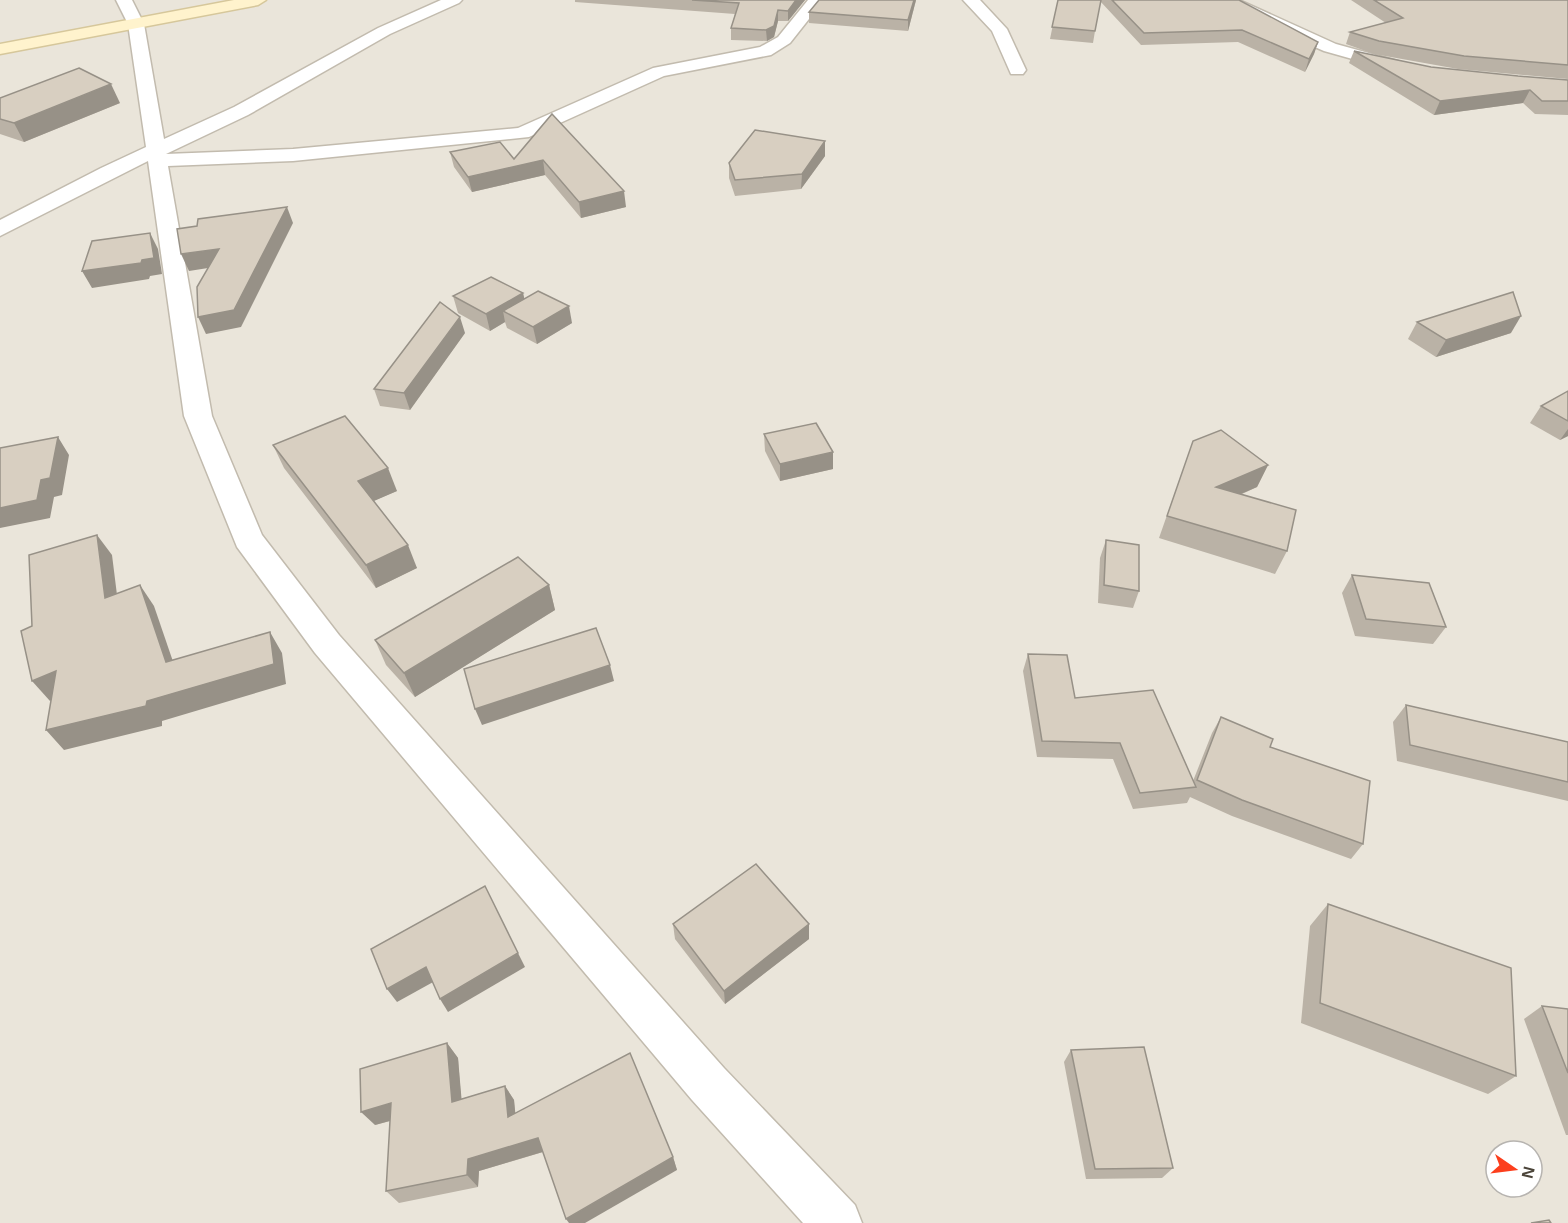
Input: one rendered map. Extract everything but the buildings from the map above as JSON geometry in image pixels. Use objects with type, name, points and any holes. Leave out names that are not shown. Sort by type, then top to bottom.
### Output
[{"type":"main road","points":[[0,49],[130,12],[258,0]]},
{"type":"street","points":[[0,229],[91,180],[157,155],[384,31],[454,0]]},
{"type":"street","points":[[157,155],[293,155],[522,134],[659,72],[765,51],[784,40],[816,0]]},
{"type":"street","points":[[971,0],[999,29],[1017,70]]},
{"type":"street","points":[[1227,0],[1295,33],[1347,54],[1415,70]]},
{"type":"street","points":[[130,12],[157,155],[198,416],[248,539],[327,644],[708,1084],[837,1223]]},
{"type":"shaded area","points":[[0,0],[1568,0],[1568,1223],[0,1223]]}]
